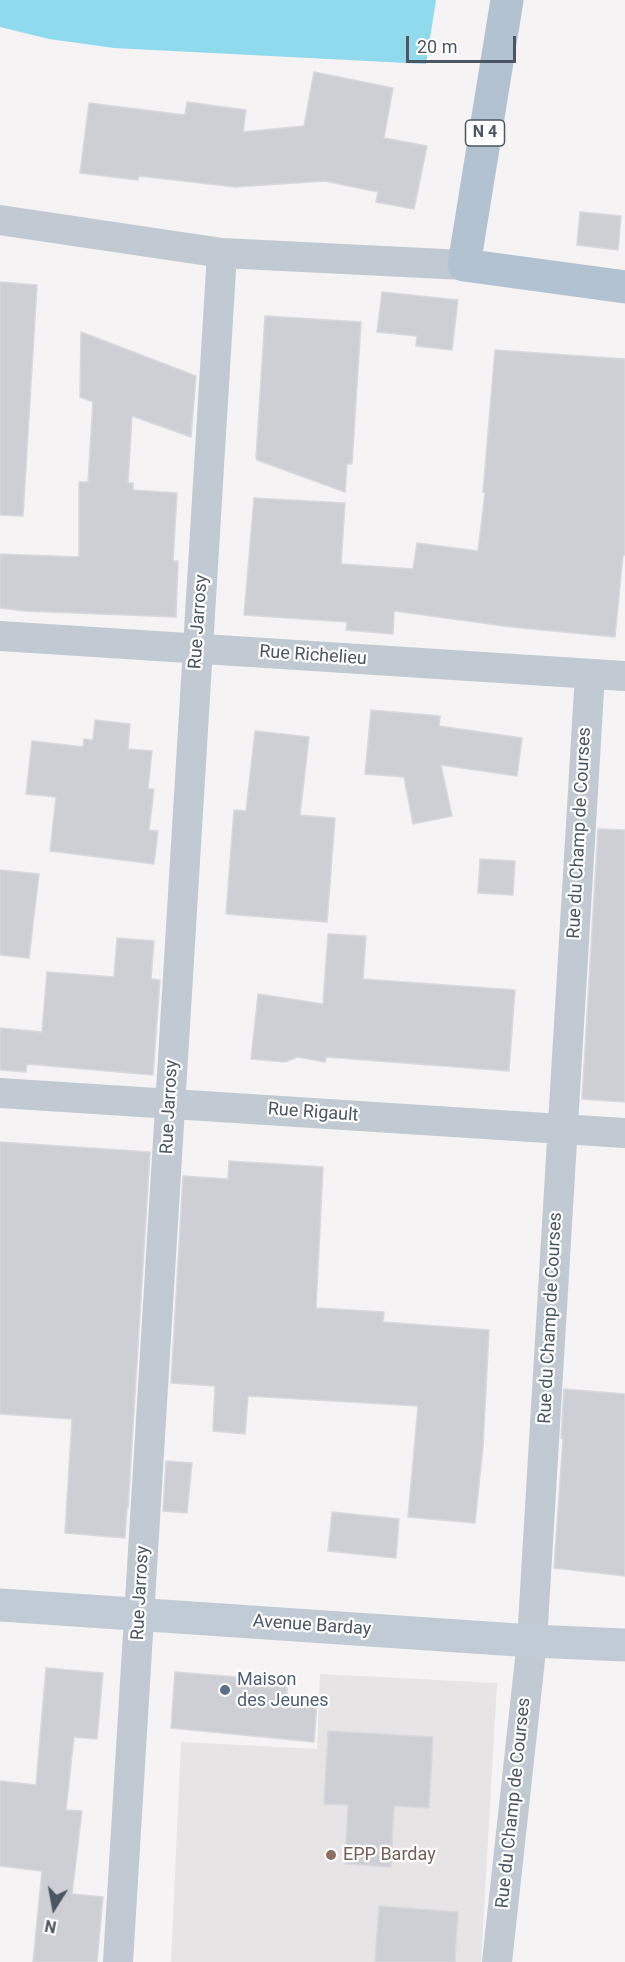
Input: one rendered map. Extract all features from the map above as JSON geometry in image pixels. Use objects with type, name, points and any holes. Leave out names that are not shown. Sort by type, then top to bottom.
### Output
[{"type":"main road","name":"N 4","points":[[464,265],[507,0]]},
{"type":"main road","points":[[464,265],[625,287]]},
{"type":"main road","name":"Avenue Barday","points":[[0,1605],[625,1646]]},
{"type":"street","points":[[0,220],[222,253],[464,265]]},
{"type":"street","name":"Rue Jarrosy","points":[[118,1962],[222,253]]},
{"type":"street","name":"Rue Richelieu","points":[[0,636],[625,676]]},
{"type":"street","name":"Rue du Champ de Courses","points":[[497,1962],[532,1641],[590,674]]},
{"type":"street","name":"Rue Rigault","points":[[0,1093],[625,1133]]},
{"type":"shaded area","name":"EPP Barday","points":[[320,1674],[497,1683],[481,1962],[171,1962],[181,1742],[317,1749]]},
{"type":"water","points":[[0,0],[436,0],[426,64],[114,48],[49,39],[0,27]]},
{"type":"building","points":[[314,72],[393,88],[384,138],[427,146],[414,209],[376,202],[378,192],[325,181],[235,187],[139,176],[138,180],[80,173],[89,103],[185,115],[187,102],[246,110],[243,132],[304,126]]},
{"type":"building","points":[[580,212],[621,216],[618,250],[577,245]]},
{"type":"building","points":[[0,282],[37,285],[23,516],[0,515]]},
{"type":"building","points":[[382,292],[458,300],[452,350],[416,346],[417,336],[377,332]]},
{"type":"building","points":[[265,316],[361,322],[352,464],[347,464],[345,492],[256,458]]},
{"type":"building","points":[[81,332],[196,376],[191,437],[132,416],[128,483],[133,483],[133,490],[177,493],[173,561],[178,561],[176,617],[0,608],[0,554],[79,557],[79,482],[88,482],[93,402],[80,397]]},
{"type":"building","points":[[495,350],[625,359],[625,555],[623,555],[615,637],[512,627],[394,611],[393,634],[346,630],[347,622],[244,615],[254,498],[345,503],[341,564],[413,569],[417,543],[478,551],[485,493],[483,492]]},
{"type":"building","points":[[371,710],[440,716],[439,726],[522,738],[517,776],[441,765],[452,816],[413,824],[404,777],[365,774]]},
{"type":"building","points":[[95,720],[130,724],[128,749],[152,751],[148,789],[154,789],[149,830],[158,831],[154,864],[50,851],[56,797],[26,794],[32,741],[83,747],[84,739],[93,740]]},
{"type":"building","points":[[255,731],[309,737],[300,815],[335,818],[327,922],[226,914],[234,810],[246,811]]},
{"type":"building","points":[[598,829],[625,830],[625,1102],[582,1099]]},
{"type":"building","points":[[480,859],[515,861],[513,895],[478,893]]},
{"type":"building","points":[[0,870],[39,874],[29,958],[0,955]]},
{"type":"building","points":[[328,934],[366,936],[363,979],[515,990],[509,1071],[326,1057],[325,1062],[298,1057],[285,1062],[251,1059],[258,994],[323,1004]]},
{"type":"building","points":[[117,938],[154,941],[151,979],[160,980],[153,1075],[27,1064],[26,1072],[0,1070],[0,1028],[42,1032],[47,972],[114,977]]},
{"type":"building","points":[[0,1142],[150,1152],[125,1538],[65,1533],[72,1419],[0,1414]]},
{"type":"building","points":[[229,1161],[323,1167],[316,1308],[384,1312],[383,1322],[489,1330],[483,1447],[475,1523],[408,1517],[418,1406],[248,1396],[245,1434],[213,1431],[215,1386],[171,1383],[183,1176],[228,1179]]},
{"type":"building","points":[[564,1389],[625,1394],[625,1576],[554,1568]]},
{"type":"building","points":[[166,1461],[192,1463],[187,1513],[163,1511]]},
{"type":"building","points":[[332,1512],[399,1519],[396,1558],[328,1551]]},
{"type":"building","points":[[46,1668],[103,1673],[97,1739],[74,1737],[66,1810],[82,1811],[72,1894],[103,1897],[97,1962],[33,1962],[42,1871],[0,1866],[0,1781],[36,1785]]},
{"type":"building","points":[[175,1672],[288,1681],[286,1699],[317,1701],[314,1742],[171,1728]]},
{"type":"building","points":[[328,1731],[433,1737],[429,1808],[394,1806],[391,1867],[345,1864],[348,1805],[324,1804]]},
{"type":"building","points":[[379,1906],[458,1912],[455,1962],[375,1962]]},
{"type":"place","name":"Maison des Jeunes","points":[[225,1690]]},
{"type":"place","name":"EPP Barday","points":[[331,1855]]}]
